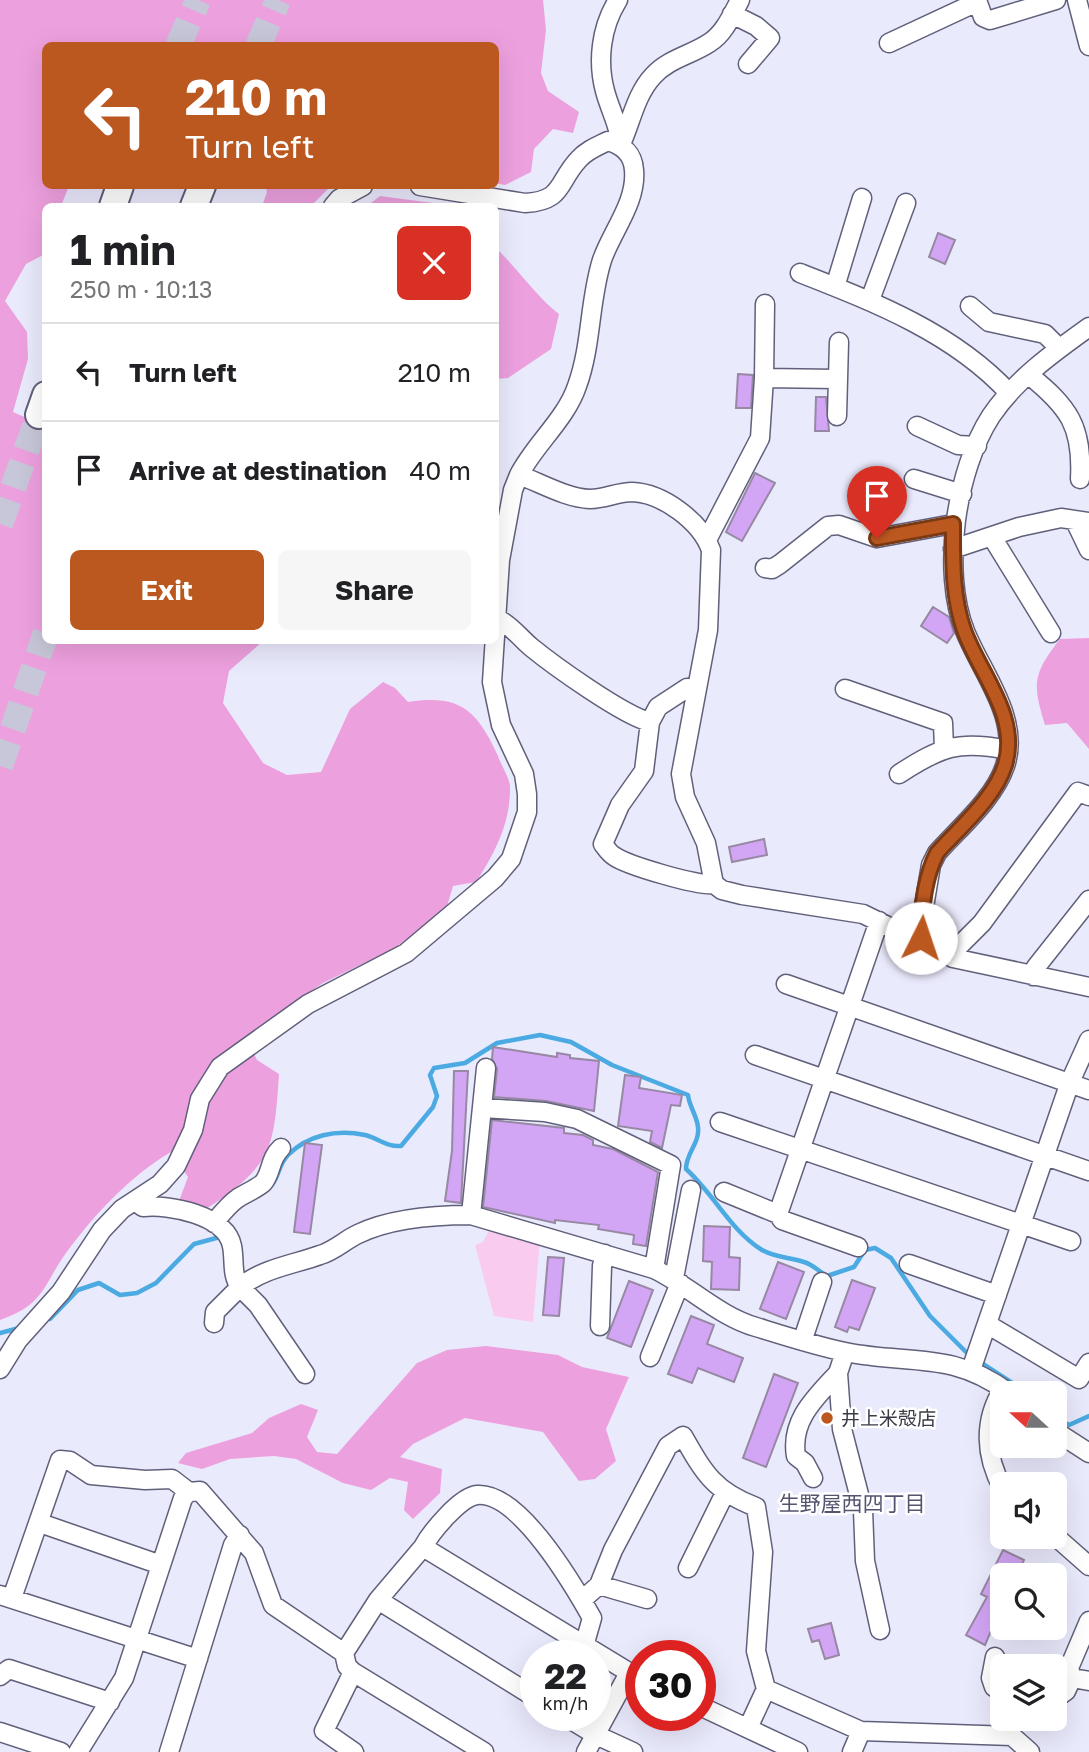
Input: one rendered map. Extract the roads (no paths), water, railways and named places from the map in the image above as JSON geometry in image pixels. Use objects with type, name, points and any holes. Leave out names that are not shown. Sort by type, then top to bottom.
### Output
[{"type":"street","points":[[499,590],[500,560],[513,490],[519,475],[577,386],[586,353],[594,289],[633,187],[635,169],[630,155],[621,144],[619,126],[606,93],[601,66],[606,25],[618,0]]},
{"type":"street","points":[[889,43],[977,1],[983,17],[990,20],[1056,0]]},
{"type":"street","points":[[1077,0],[1089,46]]},
{"type":"street","points":[[621,144],[639,96],[653,76],[671,62],[710,43],[721,33],[736,7],[770,38],[748,64]]},
{"type":"street","points":[[438,189],[525,203],[542,202],[563,185],[576,162],[586,152],[608,141],[621,144]]},
{"type":"street","points":[[336,203],[357,189]]},
{"type":"street","points":[[835,287],[862,198]]},
{"type":"street","points":[[870,300],[906,203]]},
{"type":"street","points":[[800,274],[870,300],[977,360],[1009,393]]},
{"type":"street","points":[[707,540],[760,438],[765,304]]},
{"type":"street","points":[[970,306],[989,322],[1045,334],[1059,348]]},
{"type":"street","points":[[918,943],[931,865],[937,853],[994,787],[1005,766],[1008,750],[1003,712],[994,688],[963,629],[953,576],[953,524],[977,446],[990,418],[1009,393],[1059,348],[1089,327]]},
{"type":"street","points":[[837,416],[839,342]]},
{"type":"street","points":[[1029,375],[1067,411],[1078,432],[1082,447],[1080,478]]},
{"type":"street","points":[[764,378],[837,379]]},
{"type":"street","points":[[917,426],[958,445],[977,446]]},
{"type":"street","points":[[519,475],[589,499],[635,492],[658,498],[672,506],[707,540],[711,562],[708,630],[681,774],[685,797],[706,844],[714,884]]},
{"type":"street","points":[[914,479],[962,494]]},
{"type":"street","points":[[953,549],[1019,527],[1061,518],[1082,521],[1089,550]]},
{"type":"street","points":[[765,568],[772,569],[780,564],[828,526],[839,525],[877,538],[953,524]]},
{"type":"street","points":[[992,537],[1051,633]]},
{"type":"street","points":[[499,620],[508,624],[530,646],[625,711],[650,722]]},
{"type":"street","points":[[0,1369],[18,1340],[61,1292],[102,1230],[135,1201],[160,1184],[176,1166],[193,1130],[200,1099],[220,1067],[308,1004],[406,953],[495,878],[511,859],[527,812],[527,794],[524,774],[500,725],[494,701],[497,644]]},
{"type":"street","points":[[697,689],[687,688],[669,698],[658,707],[650,722],[644,771],[620,806],[603,844],[614,856],[673,878],[714,884],[722,890],[742,895],[863,914],[953,958],[1089,987]]},
{"type":"street","points":[[845,690],[943,723],[944,749]]},
{"type":"street","points":[[900,774],[932,753],[944,749],[975,746],[1008,750]]},
{"type":"street","points":[[953,958],[957,948],[982,923],[1078,792],[1089,796]]},
{"type":"street","points":[[1033,976],[1036,967],[1089,900]]},
{"type":"street","points":[[778,1214],[879,921]]},
{"type":"street","points":[[786,984],[1089,1090]]},
{"type":"street","points":[[971,1370],[1070,1083],[1089,1040]]},
{"type":"street","points":[[755,1055],[1089,1171]]},
{"type":"street","points":[[471,1215],[486,1068]]},
{"type":"street","points":[[483,1108],[545,1111],[577,1119],[671,1166],[654,1269]]},
{"type":"street","points":[[720,1122],[1071,1241]]},
{"type":"street","points":[[214,1223],[227,1207],[261,1185],[268,1176],[268,1165],[281,1148]]},
{"type":"street","points":[[650,1357],[677,1281],[691,1190]]},
{"type":"street","points":[[724,1192],[778,1214],[782,1220],[858,1247]]},
{"type":"street","points":[[135,1201],[143,1207],[154,1206],[222,1227],[232,1243],[234,1278],[258,1305],[306,1374]]},
{"type":"street","points":[[214,1322],[215,1312],[240,1287],[287,1263],[321,1255],[374,1228],[426,1217],[471,1215],[654,1269],[677,1281],[727,1315],[755,1327],[845,1352],[936,1360],[971,1370],[990,1381]]},
{"type":"street","points":[[600,1326],[602,1266],[605,1254]]},
{"type":"street","points":[[909,1264],[997,1295]]},
{"type":"street","points":[[803,1339],[822,1282]]},
{"type":"street","points":[[987,1324],[1079,1379],[1089,1363]]},
{"type":"street","points":[[845,1352],[838,1373],[845,1451],[863,1510],[865,1561],[880,1630]]},
{"type":"street","points":[[813,1478],[805,1463],[796,1456],[799,1423],[804,1410],[838,1373]]},
{"type":"street","points":[[990,1428],[986,1446],[993,1472]]},
{"type":"street","points":[[582,1600],[599,1585],[613,1550],[668,1446],[683,1436],[706,1477],[725,1493],[756,1507],[763,1552],[756,1651],[766,1689],[748,1728]]},
{"type":"street","points":[[1068,1439],[1089,1453]]},
{"type":"street","points":[[189,1492],[172,1479],[145,1480],[91,1475],[70,1461],[60,1460],[40,1523],[6,1597],[198,1659]]},
{"type":"street","points":[[78,1752],[124,1678],[183,1498],[189,1492],[200,1491],[254,1552],[273,1605],[344,1653],[347,1666],[353,1672],[484,1752]]},
{"type":"street","points":[[688,1568],[725,1493]]},
{"type":"street","points":[[344,1653],[378,1600],[442,1521],[467,1498],[479,1494],[518,1514],[547,1546],[592,1618],[586,1640]]},
{"type":"street","points":[[40,1523],[161,1565]]},
{"type":"street","points":[[169,1752],[233,1545],[240,1535]]},
{"type":"street","points":[[423,1546],[574,1640]]},
{"type":"street","points":[[1067,1547],[1089,1566]]},
{"type":"street","points":[[599,1585],[647,1599]]},
{"type":"street","points":[[378,1600],[520,1688]]},
{"type":"street","points":[[1080,1680],[1069,1668],[1089,1621]]},
{"type":"street","points":[[0,1676],[9,1669],[110,1702]]},
{"type":"street","points":[[353,1672],[324,1731],[354,1752]]},
{"type":"street","points":[[766,1689],[861,1731],[1012,1737],[1030,1752]]},
{"type":"street","points":[[586,1752],[625,1691]]},
{"type":"street","points":[[716,1713],[797,1752]]},
{"type":"street","points":[[589,1731],[633,1752]]},
{"type":"street","points":[[852,1752],[861,1731]]},
{"type":"street","points":[[0,1732],[61,1752]]},
{"type":"waterway","points":[[269,1188],[288,1155],[304,1143],[323,1135],[354,1133],[401,1146],[433,1107],[437,1096],[430,1075],[434,1068],[465,1063],[497,1043],[540,1035],[571,1042],[612,1065],[688,1095],[698,1133],[686,1169],[751,1242],[767,1253],[807,1263],[827,1276],[854,1267],[865,1250],[875,1248],[891,1258],[930,1316],[968,1354]]},
{"type":"waterway","points":[[50,1319],[78,1290],[99,1283],[120,1295],[137,1293],[156,1283],[194,1244],[220,1237]]},
{"type":"waterway","points":[[0,1333],[19,1328]]},
{"type":"waterway","points":[[983,1364],[1009,1381]]},
{"type":"waterway","points":[[1068,1424],[1089,1416]]},
{"type":"tunnel","points":[[180,42],[198,0]]},
{"type":"tunnel","points":[[260,42],[278,0]]},
{"type":"tunnel","points":[[0,524],[39,415]]},
{"type":"tunnel","points":[[0,766],[42,644]]},
{"type":"place","name":"井上米殻店","points":[[827,1418]]},
{"type":"district","name":"生野屋西四丁目","points":[[852,1504]]}]
